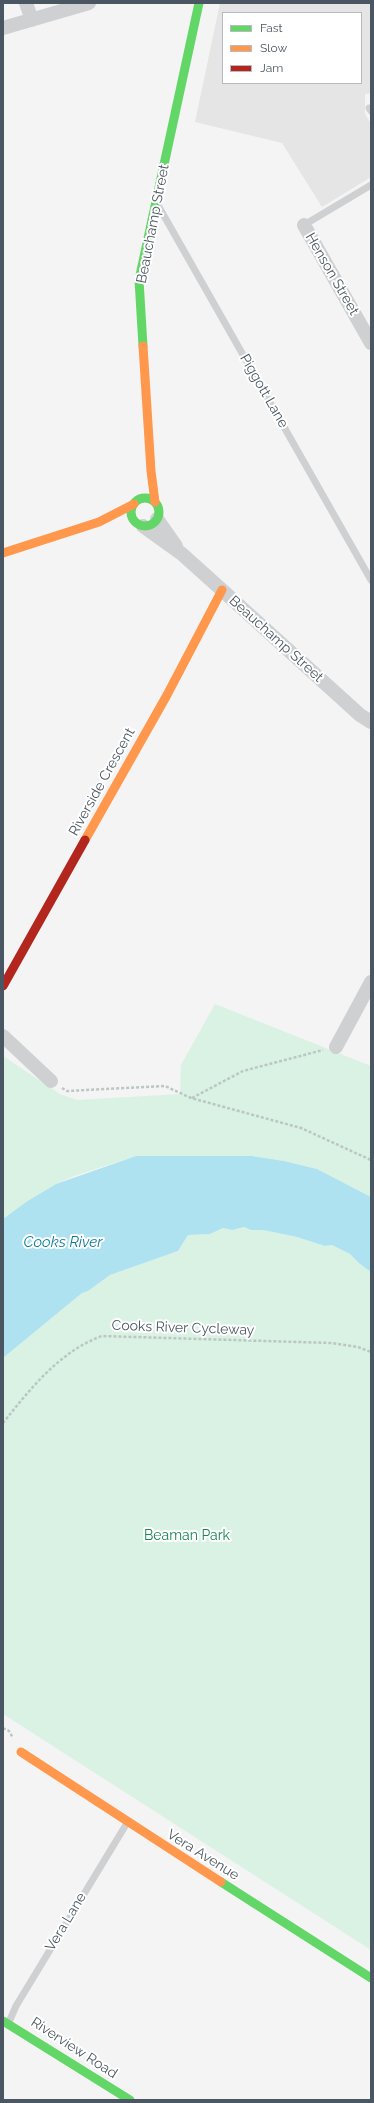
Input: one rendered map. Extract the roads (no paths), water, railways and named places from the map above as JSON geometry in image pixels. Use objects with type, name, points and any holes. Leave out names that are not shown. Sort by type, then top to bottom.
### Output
[{"type":"street","points":[[26,3],[32,20]]},
{"type":"street","points":[[3,28],[89,3]]},
{"type":"street","name":"Beauchamp Street","points":[[155,502],[151,471],[139,280],[199,3]]},
{"type":"street","name":"Henson Street","points":[[304,225],[371,343]]},
{"type":"street","name":"Beauchamp Street","points":[[142,498],[151,471]]},
{"type":"street","points":[[3,553],[100,522],[134,504],[142,498],[147,498],[155,502],[159,510],[158,519],[151,524],[138,522],[100,522]]},
{"type":"street","points":[[134,504],[132,512],[138,522]]},
{"type":"street","name":"Beauchamp Street","points":[[158,519],[182,554]]},
{"type":"street","name":"Beauchamp Street","points":[[138,522],[182,554],[360,715],[371,722]]},
{"type":"street","name":"Riverside Crescent","points":[[3,986],[163,702],[222,590]]},
{"type":"street","points":[[336,1047],[371,982]]},
{"type":"street","points":[[3,1036],[51,1082]]},
{"type":"street","name":"Vera Avenue","points":[[21,1752],[127,1823],[371,1978]]},
{"type":"street","name":"Riverview Road","points":[[6,2022],[130,2100]]},
{"type":"lane","points":[[371,108],[369,108],[371,111]]},
{"type":"lane","points":[[304,225],[371,185]]},
{"type":"lane","name":"Piggott Lane","points":[[156,202],[371,580]]},
{"type":"lane","name":"Vera Lane","points":[[6,2022],[127,1823]]},
{"type":"water","name":"Cooks River","points":[[136,1156],[252,1156],[284,1161],[317,1169],[371,1197],[371,1272],[350,1254],[332,1245],[325,1246],[297,1237],[263,1230],[251,1230],[244,1227],[232,1230],[223,1228],[210,1234],[188,1235],[178,1251],[110,1275],[88,1291],[82,1293],[3,1358],[3,1219],[26,1202],[56,1184]]},
{"type":"park label","name":"Beaman Park","points":[[187,1536]]}]
